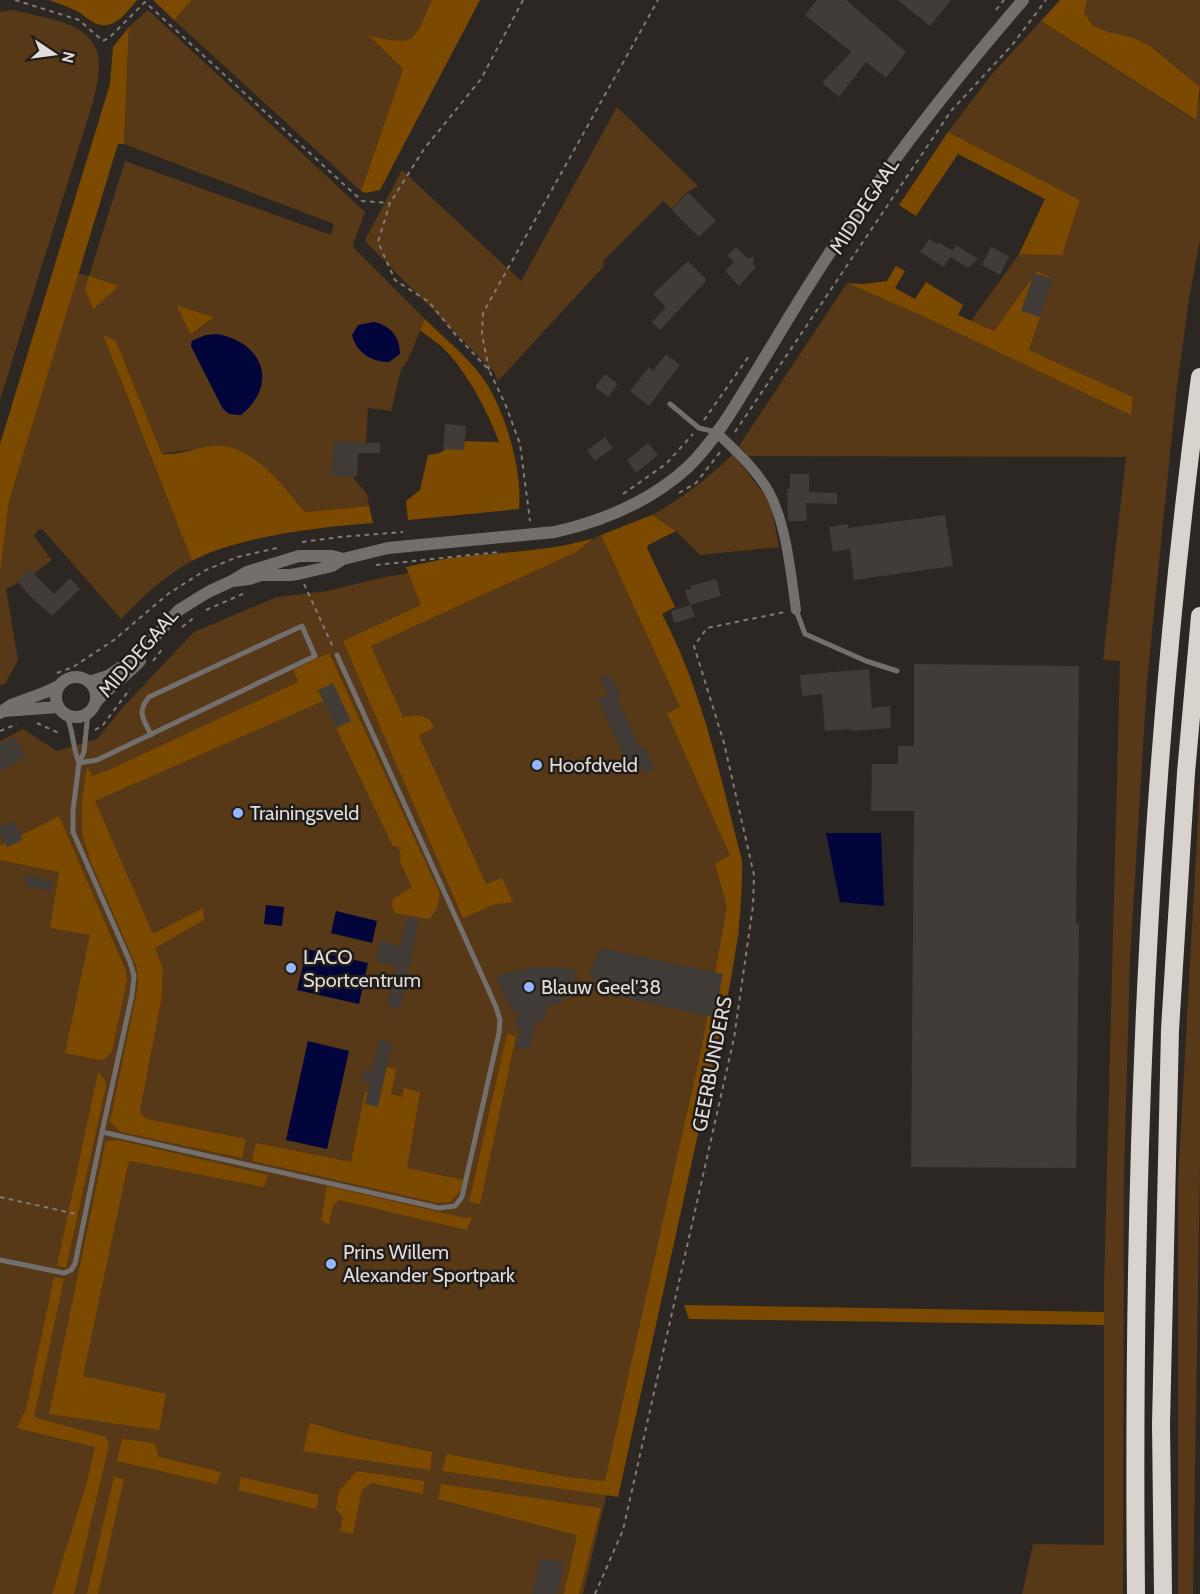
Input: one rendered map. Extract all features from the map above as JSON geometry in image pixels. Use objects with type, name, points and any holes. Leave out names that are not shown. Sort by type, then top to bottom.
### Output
[{"type":"highway","points":[[1136,1594],[1136,1324],[1144,999],[1168,667],[1200,377]]},
{"type":"highway","points":[[1163,1594],[1161,1424],[1170,1030],[1186,772],[1200,616]]},
{"type":"street","name":"MIDDEGAAL","points":[[232,581],[261,575],[302,573],[332,566],[343,559],[388,548],[555,532],[581,526],[623,510],[658,490],[688,467],[716,432],[832,248],[882,177],[969,62],[1023,0]]},
{"type":"street","points":[[716,432],[750,466],[769,492],[785,536],[796,610]]},
{"type":"street","name":"MIDDEGAAL","points":[[89,682],[108,676],[129,662],[179,610],[247,572],[299,556],[322,555],[343,559]]},
{"type":"street","name":"MIDDEGAAL","points":[[92,708],[134,667],[146,653],[151,641]]},
{"type":"street","points":[[70,677],[81,677],[89,682],[95,691],[92,708],[77,717],[62,711],[2,712],[11,705],[58,686],[70,677]]},
{"type":"street","points":[[58,686],[56,700],[62,711]]},
{"type":"lane","points":[[670,404],[699,428],[716,432]]},
{"type":"lane","points":[[796,610],[805,634],[866,661],[897,671]]},
{"type":"lane","points":[[79,763],[98,760],[151,735],[315,656],[302,626],[149,697],[142,706],[141,714],[151,735]]},
{"type":"lane","points":[[102,1132],[439,1208],[455,1206],[462,1197],[500,1020],[337,655]]},
{"type":"lane","points":[[0,1260],[64,1273],[71,1270],[75,1264],[132,995],[134,976],[130,962],[74,832],[73,810],[79,763],[84,753],[85,735],[92,708]]},
{"type":"lane","points":[[62,711],[71,724],[74,752],[79,763]]},
{"type":"path","points":[[15,0],[79,20],[103,41],[110,37],[145,2],[362,201],[390,203]]},
{"type":"path","points":[[489,370],[429,302],[395,279],[378,242],[390,203],[424,149],[481,79],[523,0]]},
{"type":"path","points":[[530,524],[520,444],[489,370],[482,334],[483,313],[658,0]]},
{"type":"path","name":"MIDDEGAAL","points":[[728,443],[951,111],[1013,44],[1046,0]]},
{"type":"path","points":[[619,497],[666,464],[699,428]]},
{"type":"path","points":[[297,585],[304,584],[337,655]]},
{"type":"path","name":"MIDDEGAAL","points":[[177,632],[200,612],[245,593]]},
{"type":"path","name":"GEERBUNDERS","points":[[595,1594],[623,1530],[734,1038],[753,906],[754,875],[724,743],[694,646],[707,628],[796,610]]},
{"type":"path","name":"MIDDEGAAL","points":[[147,669],[170,641]]},
{"type":"path","name":"MIDDEGAAL","points":[[85,735],[103,725],[132,687]]},
{"type":"path","points":[[0,731],[24,721]]},
{"type":"path","points":[[33,722],[42,723],[63,735],[72,736]]},
{"type":"path","points":[[0,1197],[85,1216]]},
{"type":"shaded area","points":[[48,0],[137,0],[117,21],[105,25],[98,24],[79,12]]},
{"type":"shaded area","points":[[153,0],[192,0],[174,20]]},
{"type":"shaded area","points":[[192,0],[432,0],[414,38],[405,43],[370,37],[403,69],[361,191],[174,20]]},
{"type":"shaded area","points":[[432,0],[480,0],[380,190],[365,193],[361,191],[403,69],[369,36],[397,41],[411,38],[420,26]]},
{"type":"shaded area","points":[[1060,0],[1087,0],[1084,12],[1093,26],[1149,45],[1200,87],[1196,120],[1041,21]]},
{"type":"shaded area","points":[[1087,0],[1200,0],[1200,87],[1149,45],[1093,26],[1084,12]]},
{"type":"shaded area","points":[[13,10],[56,20],[83,32],[92,42],[98,54],[99,70],[93,102],[0,400],[0,12]]},
{"type":"shaded area","points":[[148,10],[365,212],[353,244],[354,248],[425,319],[408,360],[401,370],[391,411],[368,408],[366,443],[357,443],[352,476],[367,494],[369,506],[305,512],[291,495],[195,449],[162,454],[116,341],[120,379],[192,561],[155,587],[121,619],[42,529],[38,530],[34,536],[52,560],[28,578],[6,589],[18,660],[5,684],[0,686],[0,576],[9,501],[77,273],[89,276],[125,161],[331,235],[334,224],[124,144],[129,27]],"holes":[[[176,305],[214,317],[193,334],[190,333]],[[206,335],[223,409],[191,346],[192,341]]]},
{"type":"shaded area","points":[[1041,21],[1195,120],[1200,94],[1200,240],[1189,299],[1176,395],[1147,682],[1130,959],[1124,1176],[1123,1594],[1022,1594],[1033,1544],[1104,1545],[1104,1285],[1120,661],[1103,660],[1126,457],[748,456],[739,446],[847,283],[929,319],[1133,397],[1029,350],[1053,279],[1037,272],[994,331],[971,321],[1019,254],[1062,254],[1080,200],[948,132],[993,73]]},
{"type":"shaded area","points":[[129,27],[124,144],[118,144],[9,501],[0,575],[0,444],[110,84],[113,47]]},
{"type":"shaded area","points":[[617,107],[698,186],[686,193],[672,209],[663,201],[603,261],[604,266],[498,381],[494,372],[366,242],[366,238],[402,170],[521,281]]},
{"type":"shaded area","points":[[948,132],[1080,200],[1062,255],[1019,254],[1045,199],[958,154],[916,216],[899,205]]},
{"type":"shaded area","points":[[896,266],[905,271],[895,288],[915,299],[926,282],[963,305],[958,315],[994,331],[1037,271],[1053,279],[1029,350],[1133,397],[1131,415],[929,319],[847,283],[887,281]]},
{"type":"shaded area","points":[[89,276],[119,286],[93,309],[85,289]]},
{"type":"shaded area","points":[[176,305],[214,317],[192,334]]},
{"type":"shaded area","points":[[425,319],[480,374],[497,403],[515,457],[519,509],[408,520],[406,501],[420,490],[428,455],[440,453],[456,441],[499,442],[470,382],[443,348],[420,330]]},
{"type":"shaded area","points":[[374,322],[390,329],[398,342],[400,354],[389,362],[382,362],[365,355],[354,341],[352,335],[358,325]]},
{"type":"shaded area","points":[[217,334],[246,346],[255,355],[260,366],[262,378],[260,390],[253,403],[241,415],[229,414],[223,409],[191,346],[192,341],[206,335]]},
{"type":"shaded area","points":[[103,335],[116,341],[162,454],[174,454],[213,446],[240,451],[277,479],[305,512],[369,506],[373,523],[305,530],[256,539],[211,552],[192,561]]},
{"type":"shaded area","points":[[733,454],[764,494],[772,510],[779,547],[700,555],[676,531],[652,515],[695,487]]},
{"type":"shaded area","points":[[652,515],[676,531],[648,545],[647,548],[675,607],[662,614],[689,674],[718,766],[742,861],[742,892],[735,957],[723,1022],[618,1497],[442,1471],[447,1454],[567,1477],[605,1481],[702,1046],[727,906],[715,864],[730,855],[667,713],[680,707],[601,535]]},
{"type":"shaded area","name":"Prins Willem Alexander Sportpark","points":[[601,535],[681,708],[737,859],[739,935],[583,1594],[0,1594],[0,741],[23,729],[57,751],[97,739],[124,706],[194,632],[277,597],[327,591],[385,577],[587,543]]},
{"type":"shaded area","points":[[594,538],[576,552],[371,646],[403,717],[425,717],[434,727],[419,736],[486,884],[502,878],[513,902],[493,905],[463,918],[343,641],[421,605],[406,567],[452,558],[559,546]]},
{"type":"shaded area","points":[[329,653],[440,894],[437,908],[429,919],[395,913],[392,906],[393,899],[412,887],[400,862],[398,846],[393,846],[323,701],[95,801],[152,932],[155,933],[203,908],[204,920],[155,948],[163,969],[161,1001],[141,1114],[147,1119],[246,1139],[242,1158],[121,1132],[110,1122],[138,986],[137,968],[90,860],[82,833],[82,800],[87,767],[92,776],[111,769],[298,682],[293,670]]},
{"type":"shaded area","points":[[1200,782],[1200,1168],[1193,1594],[1178,1594],[1178,1180]]},
{"type":"shaded area","points":[[59,816],[126,971],[127,980],[112,1051],[101,1060],[65,1053],[90,935],[50,928],[59,872],[0,860],[0,846]]},
{"type":"shaded area","points":[[826,833],[881,833],[884,906],[840,902]]},
{"type":"shaded area","points":[[266,905],[284,907],[282,926],[264,924]]},
{"type":"shaded area","points":[[336,911],[377,921],[372,943],[331,933]]},
{"type":"shaded area","points":[[307,949],[368,963],[359,1004],[297,990]]},
{"type":"shaded area","points":[[507,1034],[516,1036],[480,1204],[469,1202]]},
{"type":"shaded area","points":[[308,1041],[349,1051],[327,1149],[286,1140]]},
{"type":"shaded area","points":[[387,1067],[396,1069],[391,1094],[402,1097],[404,1088],[420,1092],[407,1168],[463,1180],[461,1190],[450,1202],[438,1203],[253,1161],[256,1143],[351,1162],[365,1092],[380,1095]]},
{"type":"shaded area","points":[[98,1072],[105,1080],[106,1086],[66,1268],[57,1266]]},
{"type":"shaded area","points":[[118,1140],[268,1175],[264,1187],[130,1161],[128,1164],[83,1376],[166,1394],[159,1430],[49,1414],[106,1141]]},
{"type":"shaded area","points":[[327,1186],[465,1218],[472,1217],[467,1230],[339,1200],[333,1206],[329,1225],[321,1220]]},
{"type":"shaded area","points":[[54,1277],[64,1279],[34,1417],[106,1437],[109,1445],[74,1594],[52,1594],[87,1482],[95,1447],[17,1428],[26,1409]]},
{"type":"shaded area","points":[[684,1305],[1104,1312],[1104,1325],[689,1319]]},
{"type":"shaded area","points":[[310,1423],[354,1436],[432,1452],[430,1470],[303,1451]]},
{"type":"shaded area","points":[[122,1439],[154,1443],[159,1457],[221,1472],[217,1484],[117,1461]]},
{"type":"shaded area","points":[[357,1471],[424,1481],[423,1494],[371,1483],[362,1490],[353,1534],[340,1531],[343,1517],[336,1509],[339,1491]]},
{"type":"shaded area","points":[[114,1477],[124,1479],[98,1594],[87,1594]]},
{"type":"shaded area","points":[[241,1477],[319,1495],[316,1509],[238,1490]]},
{"type":"shaded area","points":[[441,1484],[601,1508],[579,1594],[564,1594],[577,1535],[438,1499]]},
{"type":"building","points":[[817,0],[846,0],[906,52],[886,78],[866,62],[839,97],[822,83],[851,52],[805,15]]},
{"type":"building","points":[[898,0],[951,0],[930,26]]},
{"type":"building","points":[[688,192],[716,221],[699,237],[672,210]]},
{"type":"building","points":[[929,239],[953,251],[956,245],[978,259],[968,268],[950,257],[944,267],[920,252]]},
{"type":"building","points":[[736,247],[747,258],[754,257],[753,264],[756,267],[739,286],[725,271],[734,262],[727,256]]},
{"type":"building","points":[[991,247],[1009,256],[1000,275],[982,265]]},
{"type":"building","points":[[688,261],[707,280],[660,330],[652,322],[666,307],[653,294]]},
{"type":"building","points":[[1034,273],[1053,279],[1040,317],[1021,311]]},
{"type":"building","points":[[666,354],[680,365],[649,406],[630,391],[649,367],[653,371]]},
{"type":"building","points":[[605,374],[618,384],[608,397],[595,387]]},
{"type":"building","points":[[445,424],[466,426],[464,450],[443,449]]},
{"type":"building","points":[[605,437],[613,448],[595,461],[587,450]]},
{"type":"building","points":[[334,442],[380,443],[380,453],[358,453],[357,476],[331,476]]},
{"type":"building","points":[[648,443],[658,455],[636,473],[627,460]]},
{"type":"building","points":[[790,474],[809,474],[809,492],[837,493],[837,504],[806,503],[807,521],[788,521],[787,489],[790,489]]},
{"type":"building","points":[[945,515],[953,566],[854,580],[850,549],[833,552],[829,527],[848,524],[848,528]]},
{"type":"building","points":[[29,569],[54,594],[70,578],[80,589],[52,616],[17,581]]},
{"type":"building","points":[[716,579],[721,596],[690,605],[685,590],[691,589],[690,586]]},
{"type":"building","points":[[691,605],[695,617],[674,623],[671,611]]},
{"type":"building","points":[[914,664],[1079,666],[1076,1168],[911,1167],[914,811],[871,811],[872,764],[898,764],[898,746],[914,746]]},
{"type":"building","points":[[869,669],[872,708],[890,706],[891,728],[825,731],[822,694],[802,696],[800,675]]},
{"type":"building","points":[[610,674],[621,697],[617,699],[640,748],[644,746],[655,769],[644,774],[637,758],[627,762],[600,705],[598,699],[608,695],[600,678]]},
{"type":"building","points":[[333,683],[351,721],[336,728],[318,690]]},
{"type":"building","points":[[15,737],[26,757],[0,771],[0,744]]},
{"type":"building","points":[[14,821],[23,840],[7,847],[0,827]]},
{"type":"building","points":[[27,875],[52,881],[50,891],[25,886]]},
{"type":"building","points":[[407,917],[419,920],[400,1009],[387,1005],[396,966],[376,961],[380,941],[400,946]]},
{"type":"building","points":[[600,948],[723,974],[717,1018],[598,992],[601,981],[589,976]]},
{"type":"building","points":[[534,967],[577,970],[574,980],[570,979],[561,1005],[553,1003],[553,1006],[548,1005],[544,1023],[536,1021],[529,1050],[516,1047],[520,1028],[515,1026],[519,1011],[512,1010],[507,999],[502,998],[503,992],[496,976]]},
{"type":"building","points":[[379,1040],[392,1042],[378,1107],[365,1104],[370,1082],[361,1080],[364,1070],[372,1071]]},
{"type":"building","points":[[541,1557],[564,1563],[557,1594],[532,1594]]},
{"type":"place","name":"Hoofdveld","points":[[537,765]]},
{"type":"place","name":"Trainingsveld","points":[[238,813]]},
{"type":"place","name":"LACO Sportcentrum","points":[[291,968]]},
{"type":"place","name":"Blauw Geel'38","points":[[529,987]]},
{"type":"place","name":"Prins Willem Alexander Sportpark","points":[[331,1264]]}]
